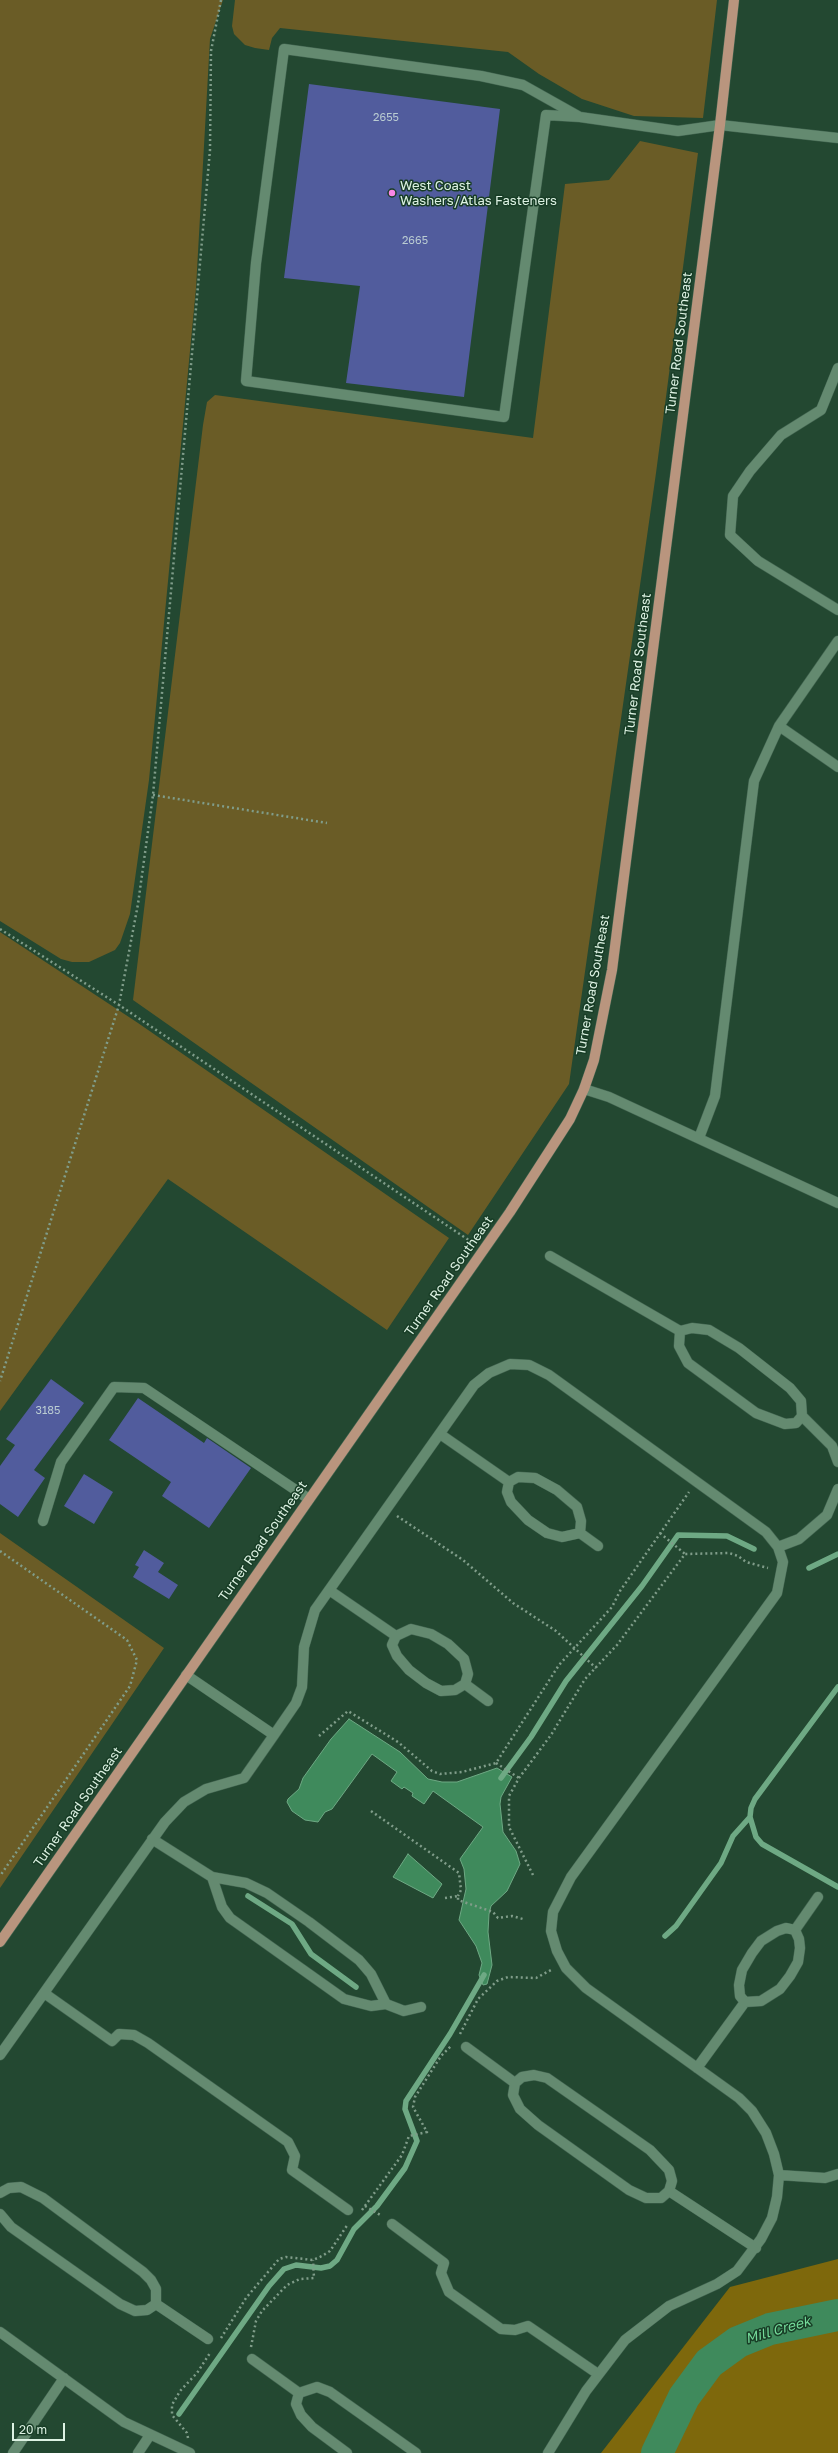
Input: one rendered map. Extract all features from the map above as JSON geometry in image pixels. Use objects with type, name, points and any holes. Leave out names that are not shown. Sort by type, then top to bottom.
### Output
[{"type":"main road","name":"Turner Road Southeast","points":[[0,1942],[544,1162],[570,1119],[584,1089],[594,1060],[612,970],[720,125],[734,0]]},
{"type":"street","points":[[580,117],[523,86],[481,76],[284,49],[256,263],[246,381],[504,417],[546,116],[580,117],[678,131],[720,125],[838,138]]},
{"type":"street","points":[[838,368],[821,410],[781,435],[750,471],[733,496],[730,535],[758,560],[838,610]]},
{"type":"street","points":[[699,1138],[715,1096],[754,781],[779,726],[838,642]]},
{"type":"street","points":[[779,726],[838,767]]},
{"type":"street","points":[[584,1089],[609,1097],[838,1203]]},
{"type":"street","points":[[550,1256],[680,1331],[692,1328],[709,1330],[739,1348],[790,1388],[801,1400],[802,1416],[832,1446],[838,1462]]},
{"type":"street","points":[[680,1331],[679,1346],[688,1363],[756,1413],[785,1424],[796,1423],[802,1416]]},
{"type":"street","points":[[0,2055],[152,1839],[184,1802],[206,1789],[244,1778],[296,1703],[302,1687],[304,1647],[308,1629],[315,1610],[474,1385],[489,1373],[510,1364],[529,1365],[549,1375],[696,1481],[766,1532],[778,1548],[783,1562],[777,1593],[571,1877],[553,1912],[551,1931],[556,1951],[566,1968],[586,1988],[739,2098],[752,2111],[766,2133],[779,2175],[777,2197],[772,2218],[756,2248],[737,2271],[717,2284],[669,2306],[646,2322],[625,2340],[598,2374],[548,2453]]},
{"type":"street","points":[[43,1521],[61,1462],[114,1387],[144,1388],[309,1499]]},
{"type":"street","points":[[440,1434],[509,1482]]},
{"type":"street","points":[[580,1533],[581,1521],[577,1507],[556,1490],[535,1478],[518,1477],[509,1482],[507,1492],[511,1502],[528,1520],[547,1534],[562,1537],[580,1533],[598,1546]]},
{"type":"street","points":[[778,1548],[799,1539],[827,1515],[838,1489]]},
{"type":"street","points":[[328,1590],[396,1636]]},
{"type":"street","points":[[411,1629],[431,1634],[448,1644],[464,1659],[468,1674],[465,1684],[455,1690],[441,1691],[426,1682],[409,1670],[397,1656],[392,1645],[396,1636],[411,1629]]},
{"type":"street","points":[[186,1675],[274,1735]]},
{"type":"street","points":[[465,1684],[488,1701]]},
{"type":"street","points":[[152,1839],[212,1877],[246,1883],[267,1893],[309,1922],[359,1960],[371,1974],[386,2004]]},
{"type":"street","points":[[212,1877],[222,1907],[245,1930],[344,1999],[371,2006],[386,2004],[404,2011],[421,2007]]},
{"type":"street","points":[[795,1930],[818,1897]]},
{"type":"street","points":[[745,2002],[740,1996],[739,1985],[742,1970],[752,1953],[761,1941],[777,1931],[786,1928],[795,1930]]},
{"type":"street","points":[[745,2002],[761,2001],[780,1989],[790,1976],[798,1962],[800,1948],[799,1939],[795,1930]]},
{"type":"street","points":[[44,1993],[112,2041],[119,2034],[134,2035],[148,2043],[281,2137],[288,2142],[295,2156],[292,2170],[348,2210]]},
{"type":"street","points":[[697,2068],[745,2002]]},
{"type":"street","points":[[466,2047],[515,2083]]},
{"type":"street","points":[[534,2075],[547,2078],[650,2150],[669,2170],[672,2182],[669,2191],[661,2198],[646,2198],[629,2190],[538,2125],[520,2109],[513,2094],[515,2083],[522,2077],[534,2075]]},
{"type":"street","points":[[779,2175],[825,2178],[838,2174]]},
{"type":"street","points":[[0,2193],[9,2188],[21,2187],[44,2198],[143,2272],[151,2280],[156,2290],[156,2304]]},
{"type":"street","points":[[669,2191],[756,2248]]},
{"type":"street","points":[[0,2214],[11,2227],[120,2304],[135,2311],[147,2310],[156,2304]]},
{"type":"street","points":[[392,2224],[444,2263],[441,2273],[449,2292],[501,2329],[515,2330],[528,2326],[598,2374]]},
{"type":"street","points":[[156,2304],[211,2344]]},
{"type":"street","points":[[0,2332],[124,2422],[190,2452]]},
{"type":"street","points":[[252,2359],[299,2393]]},
{"type":"street","points":[[13,2453],[64,2378]]},
{"type":"street","points":[[299,2393],[317,2387],[330,2392],[416,2453]]},
{"type":"street","points":[[299,2393],[296,2404],[301,2415],[312,2427],[347,2453]]},
{"type":"street","points":[[138,2453],[150,2435]]},
{"type":"path","points":[[0,1381],[119,1005],[138,904],[153,795],[210,150],[211,51],[221,0]]},
{"type":"path","points":[[153,795],[326,823]]},
{"type":"path","points":[[0,929],[119,1005],[483,1250]]},
{"type":"path","points":[[320,1736],[348,1711],[398,1742],[432,1771],[440,1774],[462,1772],[496,1763],[546,1683],[559,1665],[575,1649],[612,1606],[620,1591],[696,1481]]},
{"type":"path","points":[[386,1509],[463,1560],[512,1604],[556,1631],[596,1668]]},
{"type":"path","points":[[660,1533],[685,1554],[729,1553],[738,1556],[746,1562],[782,1571]]},
{"type":"path","points":[[0,1551],[127,1640],[137,1660],[130,1686],[0,1876]]},
{"type":"path","points":[[533,1874],[510,1827],[509,1796],[519,1778],[551,1735],[585,1679],[617,1645],[685,1554]]},
{"type":"path","points":[[496,1763],[519,1778]]},
{"type":"path","points":[[371,1811],[459,1873],[461,1880],[458,1900],[493,1912],[498,1918],[512,1916],[523,1920]]},
{"type":"path","points":[[446,1898],[459,1895]]},
{"type":"path","points":[[358,2214],[366,2206],[402,2155],[410,2136],[427,2132]]},
{"type":"path","points":[[366,2206],[380,2215]]},
{"type":"path","points":[[220,2340],[246,2298],[279,2259],[286,2257],[314,2260],[330,2251],[350,2222]]},
{"type":"path","points":[[252,2359],[251,2342],[256,2321],[262,2312],[287,2285],[300,2279],[314,2278],[314,2260]]},
{"type":"path","points":[[190,2452],[187,2433],[172,2415],[172,2405],[180,2391],[197,2373],[211,2344]]},
{"type":"shaded area","points":[[0,0],[223,0],[210,39],[196,288],[149,780],[130,914],[120,943],[115,950],[89,962],[72,962],[61,959],[0,921]]},
{"type":"shaded area","points":[[235,0],[717,0],[703,118],[634,116],[582,99],[539,74],[508,52],[280,28],[272,38],[269,50],[255,48],[245,45],[234,34],[232,26]]},
{"type":"shaded area","points":[[640,141],[698,153],[656,473],[569,1084],[468,1235],[133,1000],[203,425],[207,402],[215,395],[533,438],[565,184],[609,180]]},
{"type":"shaded area","points":[[0,932],[138,1023],[449,1238],[387,1330],[168,1179],[0,1411]]},
{"type":"shaded area","points":[[0,1533],[164,1648],[0,1888]]},
{"type":"shaded area","points":[[349,1719],[400,1752],[428,1779],[442,1782],[457,1782],[497,1768],[512,1777],[501,1797],[500,1804],[503,1832],[516,1851],[520,1864],[507,1891],[491,1906],[488,1932],[492,1965],[487,1984],[483,1985],[479,1975],[482,1963],[476,1946],[459,1920],[466,1889],[464,1869],[460,1859],[483,1827],[433,1791],[424,1804],[412,1796],[413,1793],[404,1787],[402,1789],[391,1781],[397,1772],[372,1754],[332,1809],[325,1812],[318,1822],[305,1820],[292,1811],[287,1802],[288,1799],[299,1789],[303,1778],[331,1739]]},
{"type":"shaded area","points":[[408,1854],[442,1884],[433,1898],[393,1877]]},
{"type":"shaded area","points":[[838,2259],[838,2453],[601,2453],[730,2287]]},
{"type":"building","name":"West Coast Washers/Atlas Fasteners","points":[[309,84],[500,109],[464,397],[346,383],[360,286],[284,278]]},
{"type":"building","points":[[51,1379],[84,1403],[34,1470],[45,1478],[18,1517],[0,1504],[0,1466],[15,1445],[6,1439]]},
{"type":"building","points":[[138,1398],[204,1443],[207,1438],[251,1468],[209,1528],[162,1496],[171,1482],[109,1440]]},
{"type":"building","points":[[84,1474],[113,1492],[94,1524],[64,1506]]},
{"type":"building","points":[[144,1550],[164,1563],[158,1572],[178,1585],[169,1599],[133,1577],[139,1567],[135,1565]]},
{"type":"waterway","points":[[501,1778],[531,1737],[566,1681],[642,1586],[678,1535],[727,1536],[754,1549]]},
{"type":"waterway","points":[[809,1568],[838,1554]]},
{"type":"waterway","points":[[838,1687],[755,1799],[751,1808],[750,1817],[756,1837],[762,1844],[838,1887]]},
{"type":"waterway","points":[[665,1936],[676,1926],[721,1863],[733,1836],[750,1817]]},
{"type":"waterway","points":[[248,1896],[292,1924],[311,1954],[356,1987]]},
{"type":"waterway","points":[[179,2414],[269,2286],[284,2269],[296,2265],[321,2268],[330,2266],[337,2260],[354,2229],[377,2206],[405,2168],[417,2141],[405,2109],[406,2101],[450,2034],[484,1975]]},
{"type":"waterway","name":"Mill Creek","points":[[657,2453],[684,2397],[709,2363],[738,2342],[770,2329],[838,2315]]},
{"type":"place","name":"West Coast Washers/Atlas Fasteners","points":[[392,193]]}]
